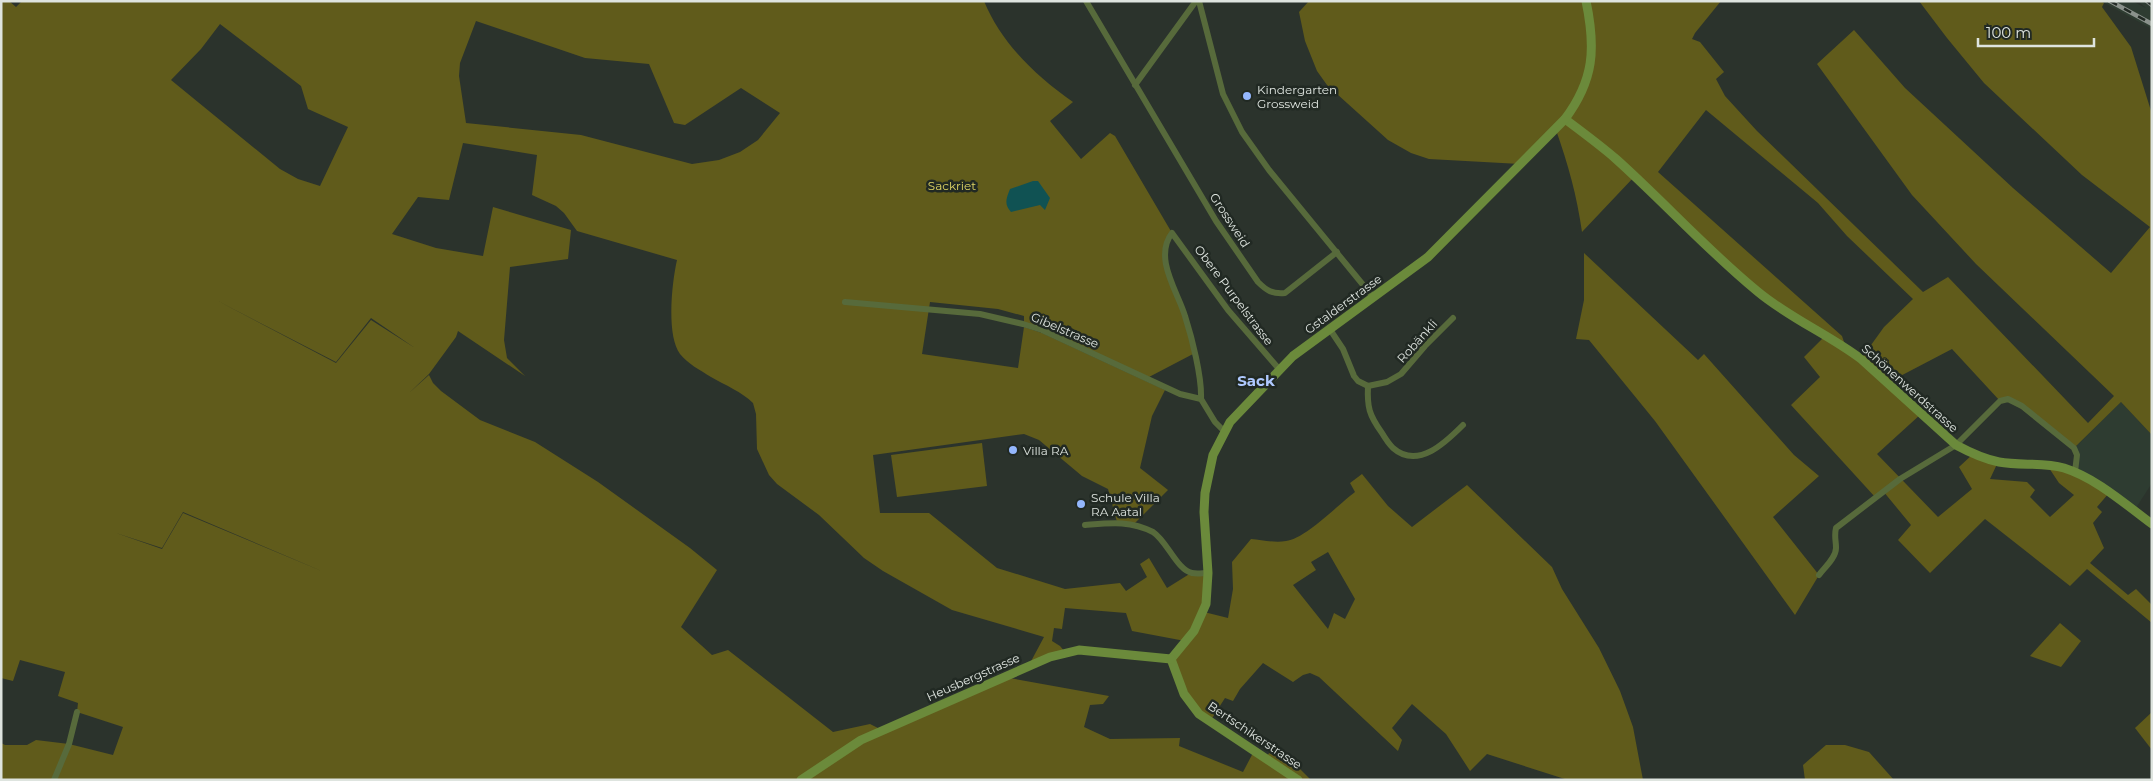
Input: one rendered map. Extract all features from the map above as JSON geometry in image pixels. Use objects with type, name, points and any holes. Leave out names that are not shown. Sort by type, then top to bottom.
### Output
[{"type":"street","name":"Grossweid","points":[[1086,1],[1216,221],[1258,282],[1267,290],[1276,294],[1285,293],[1337,252]]},
{"type":"street","points":[[1135,85],[1197,1]]},
{"type":"street","points":[[1197,1],[1219,80],[1235,120],[1269,170],[1373,298]]},
{"type":"street","name":"Gstalderstrasse","points":[[1171,659],[1194,631],[1204,612],[1208,595],[1204,512],[1205,493],[1213,455],[1224,431],[1278,369],[1329,328],[1373,298],[1433,252],[1565,119],[1580,98],[1589,75],[1592,48],[1591,26],[1586,1]]},
{"type":"street","name":"Schönenwerdstrasse","points":[[1565,119],[1615,158],[1731,270],[1787,314],[1846,348],[1861,359],[1956,445],[1973,454],[1998,462],[2047,465],[2075,472],[2152,524]]},
{"type":"street","name":"Obere Purpelstrasse","points":[[1201,399],[1190,334],[1166,263],[1166,244],[1172,233],[1228,310],[1278,369]]},
{"type":"street","name":"Gibelstrasse","points":[[845,302],[980,314],[1023,324],[1042,330],[1180,394],[1201,399]]},
{"type":"street","name":"Robänkli","points":[[1368,386],[1388,382],[1401,374],[1453,318]]},
{"type":"street","points":[[1329,328],[1343,349],[1354,376],[1358,381],[1368,386],[1367,400],[1370,417],[1393,448],[1404,455],[1428,453],[1440,447],[1463,425]]},
{"type":"street","points":[[1201,399],[1215,422],[1224,431]]},
{"type":"street","points":[[1819,575],[1835,555],[1834,536],[1836,528],[1894,483],[1956,445],[2000,401],[2008,399],[2022,406],[2074,448],[2077,455],[2075,472]]},
{"type":"street","points":[[1085,525],[1117,522],[1134,524],[1154,533],[1163,541],[1183,567],[1191,573],[1208,573]]},
{"type":"street","name":"Heusbergstrasse","points":[[800,780],[861,740],[1050,657],[1079,650],[1171,659]]},
{"type":"street","name":"Bertschikerstrasse","points":[[1171,659],[1184,694],[1199,714],[1298,780]]},
{"type":"street","points":[[54,780],[69,744],[76,712]]},
{"type":"shaded area","points":[[2101,1],[2132,1],[2146,8],[2138,1],[2152,1],[2152,29]]},
{"type":"shaded area","points":[[2121,402],[2152,435],[2152,483],[2134,511],[2075,472],[2074,448]]},
{"type":"green space","name":"Sackriet","points":[[1,1],[9,1],[16,7],[22,1],[984,1],[1000,31],[1021,58],[1073,102],[1050,121],[1081,159],[1110,133],[1115,136],[1172,233],[1165,256],[1185,316],[1193,354],[1149,377],[1024,322],[1024,316],[998,309],[930,302],[922,354],[1018,368],[1024,327],[1042,333],[1165,390],[1152,416],[1140,468],[1168,490],[1134,524],[1117,522],[1108,489],[1082,476],[1039,440],[1024,434],[873,455],[880,513],[929,513],[997,568],[1065,589],[1120,583],[1126,591],[1147,577],[1140,564],[1149,558],[1167,588],[1191,573],[1208,573],[1204,612],[1228,618],[1233,589],[1232,562],[1251,539],[1282,542],[1303,534],[1355,492],[1350,483],[1362,474],[1388,506],[1412,527],[1467,485],[1552,567],[1562,589],[1599,648],[1620,691],[1633,727],[1643,780],[1568,780],[1487,754],[1470,771],[1446,734],[1412,704],[1392,728],[1402,740],[1398,751],[1319,677],[1310,673],[1303,675],[1293,682],[1263,663],[1240,689],[1233,701],[1225,698],[1209,723],[1199,714],[1171,659],[1185,641],[1132,631],[1126,613],[1065,608],[1062,629],[1054,628],[1052,641],[1065,652],[1029,665],[1044,637],[952,610],[883,571],[864,558],[819,515],[777,484],[769,475],[757,449],[756,414],[753,403],[739,392],[690,364],[680,354],[676,345],[671,308],[677,260],[577,231],[564,213],[556,206],[532,195],[537,155],[463,143],[449,200],[418,197],[392,234],[436,248],[483,256],[493,207],[571,230],[568,259],[510,267],[504,340],[507,358],[525,376],[458,331],[456,337],[429,374],[409,393],[429,375],[433,383],[441,391],[480,420],[535,442],[598,482],[690,548],[717,570],[681,627],[712,655],[728,650],[833,732],[870,724],[882,730],[1004,677],[1109,696],[1103,704],[1090,705],[1084,727],[1110,739],[1180,738],[1179,746],[1243,772],[1254,751],[1265,758],[1276,745],[1311,780],[1,780],[1,743],[5,745],[27,745],[36,740],[69,744],[113,755],[123,727],[77,712],[78,703],[58,696],[65,672],[20,660],[13,681],[1,678]],"holes":[[[476,21],[585,58],[649,64],[674,123],[685,125],[741,88],[780,113],[758,140],[740,152],[719,160],[692,164],[581,135],[466,123],[459,76],[460,63]],[[220,24],[301,86],[308,109],[348,127],[320,186],[298,179],[280,169],[171,80],[201,49]],[[216,300],[336,362],[371,318],[415,348],[371,320],[336,363]],[[183,512],[324,572],[183,513],[162,549],[116,533],[162,548]],[[1328,552],[1355,599],[1345,619],[1334,613],[1328,629],[1293,585],[1316,570],[1311,562]]]},
{"type":"green space","points":[[1309,1],[1721,1],[1692,39],[1700,42],[1724,72],[1716,79],[1725,96],[1757,131],[1923,292],[1948,277],[2088,423],[2114,396],[1976,264],[1912,195],[1817,64],[1854,30],[1905,88],[2013,188],[2111,273],[2150,227],[2082,175],[1984,83],[1919,1],[2101,1],[2104,3],[2102,7],[2131,47],[2152,114],[2152,435],[2121,402],[2074,448],[2008,399],[2000,401],[1952,349],[1887,383],[1921,414],[1877,454],[1938,517],[1972,489],[1959,467],[1973,454],[1998,462],[1990,479],[2027,482],[2035,490],[2030,497],[2050,517],[2074,495],[2059,483],[2047,465],[2062,468],[2109,493],[2097,507],[2102,512],[2093,523],[2104,548],[2090,563],[2128,595],[2136,589],[2152,605],[2152,623],[2087,569],[2070,586],[1985,519],[1930,573],[1898,540],[1911,525],[1883,491],[1875,497],[1791,405],[1820,377],[1804,357],[1825,336],[1787,314],[1634,177],[1582,232],[1572,180],[1556,130],[1520,164],[1429,159],[1411,153],[1388,140],[1327,85],[1317,71],[1305,41],[1299,12]],"holes":[[[1706,110],[1818,203],[1847,236],[1913,299],[1884,327],[1861,359],[1846,348],[1842,336],[1658,172]]]},
{"type":"green space","points":[[1584,253],[1698,360],[1704,354],[1794,455],[1819,476],[1773,517],[1819,575],[1795,615],[1655,421],[1589,340],[1576,339],[1584,300]]},
{"type":"green space","points":[[982,443],[987,486],[897,497],[891,455]]},
{"type":"green space","points":[[2060,623],[2081,641],[2061,667],[2030,656]]},
{"type":"green space","points":[[2152,712],[2152,750],[2135,728]]},
{"type":"green space","points":[[1826,745],[1845,745],[1869,752],[1894,780],[1805,780],[1803,765]]},
{"type":"water","points":[[1038,181],[1050,198],[1045,210],[1040,205],[1011,212],[1006,201],[1010,189]]},
{"type":"railway","points":[[2110,1],[2152,24]]},
{"type":"railway","points":[[2147,1],[2152,5]]},
{"type":"place","name":"Kindergarten Grossweid","points":[[1247,96]]},
{"type":"place","name":"Villa RA","points":[[1013,450]]},
{"type":"place","name":"Schule Villa RA Aatal","points":[[1081,504]]},
{"type":"district","name":"Sack","points":[[1256,380]]}]
